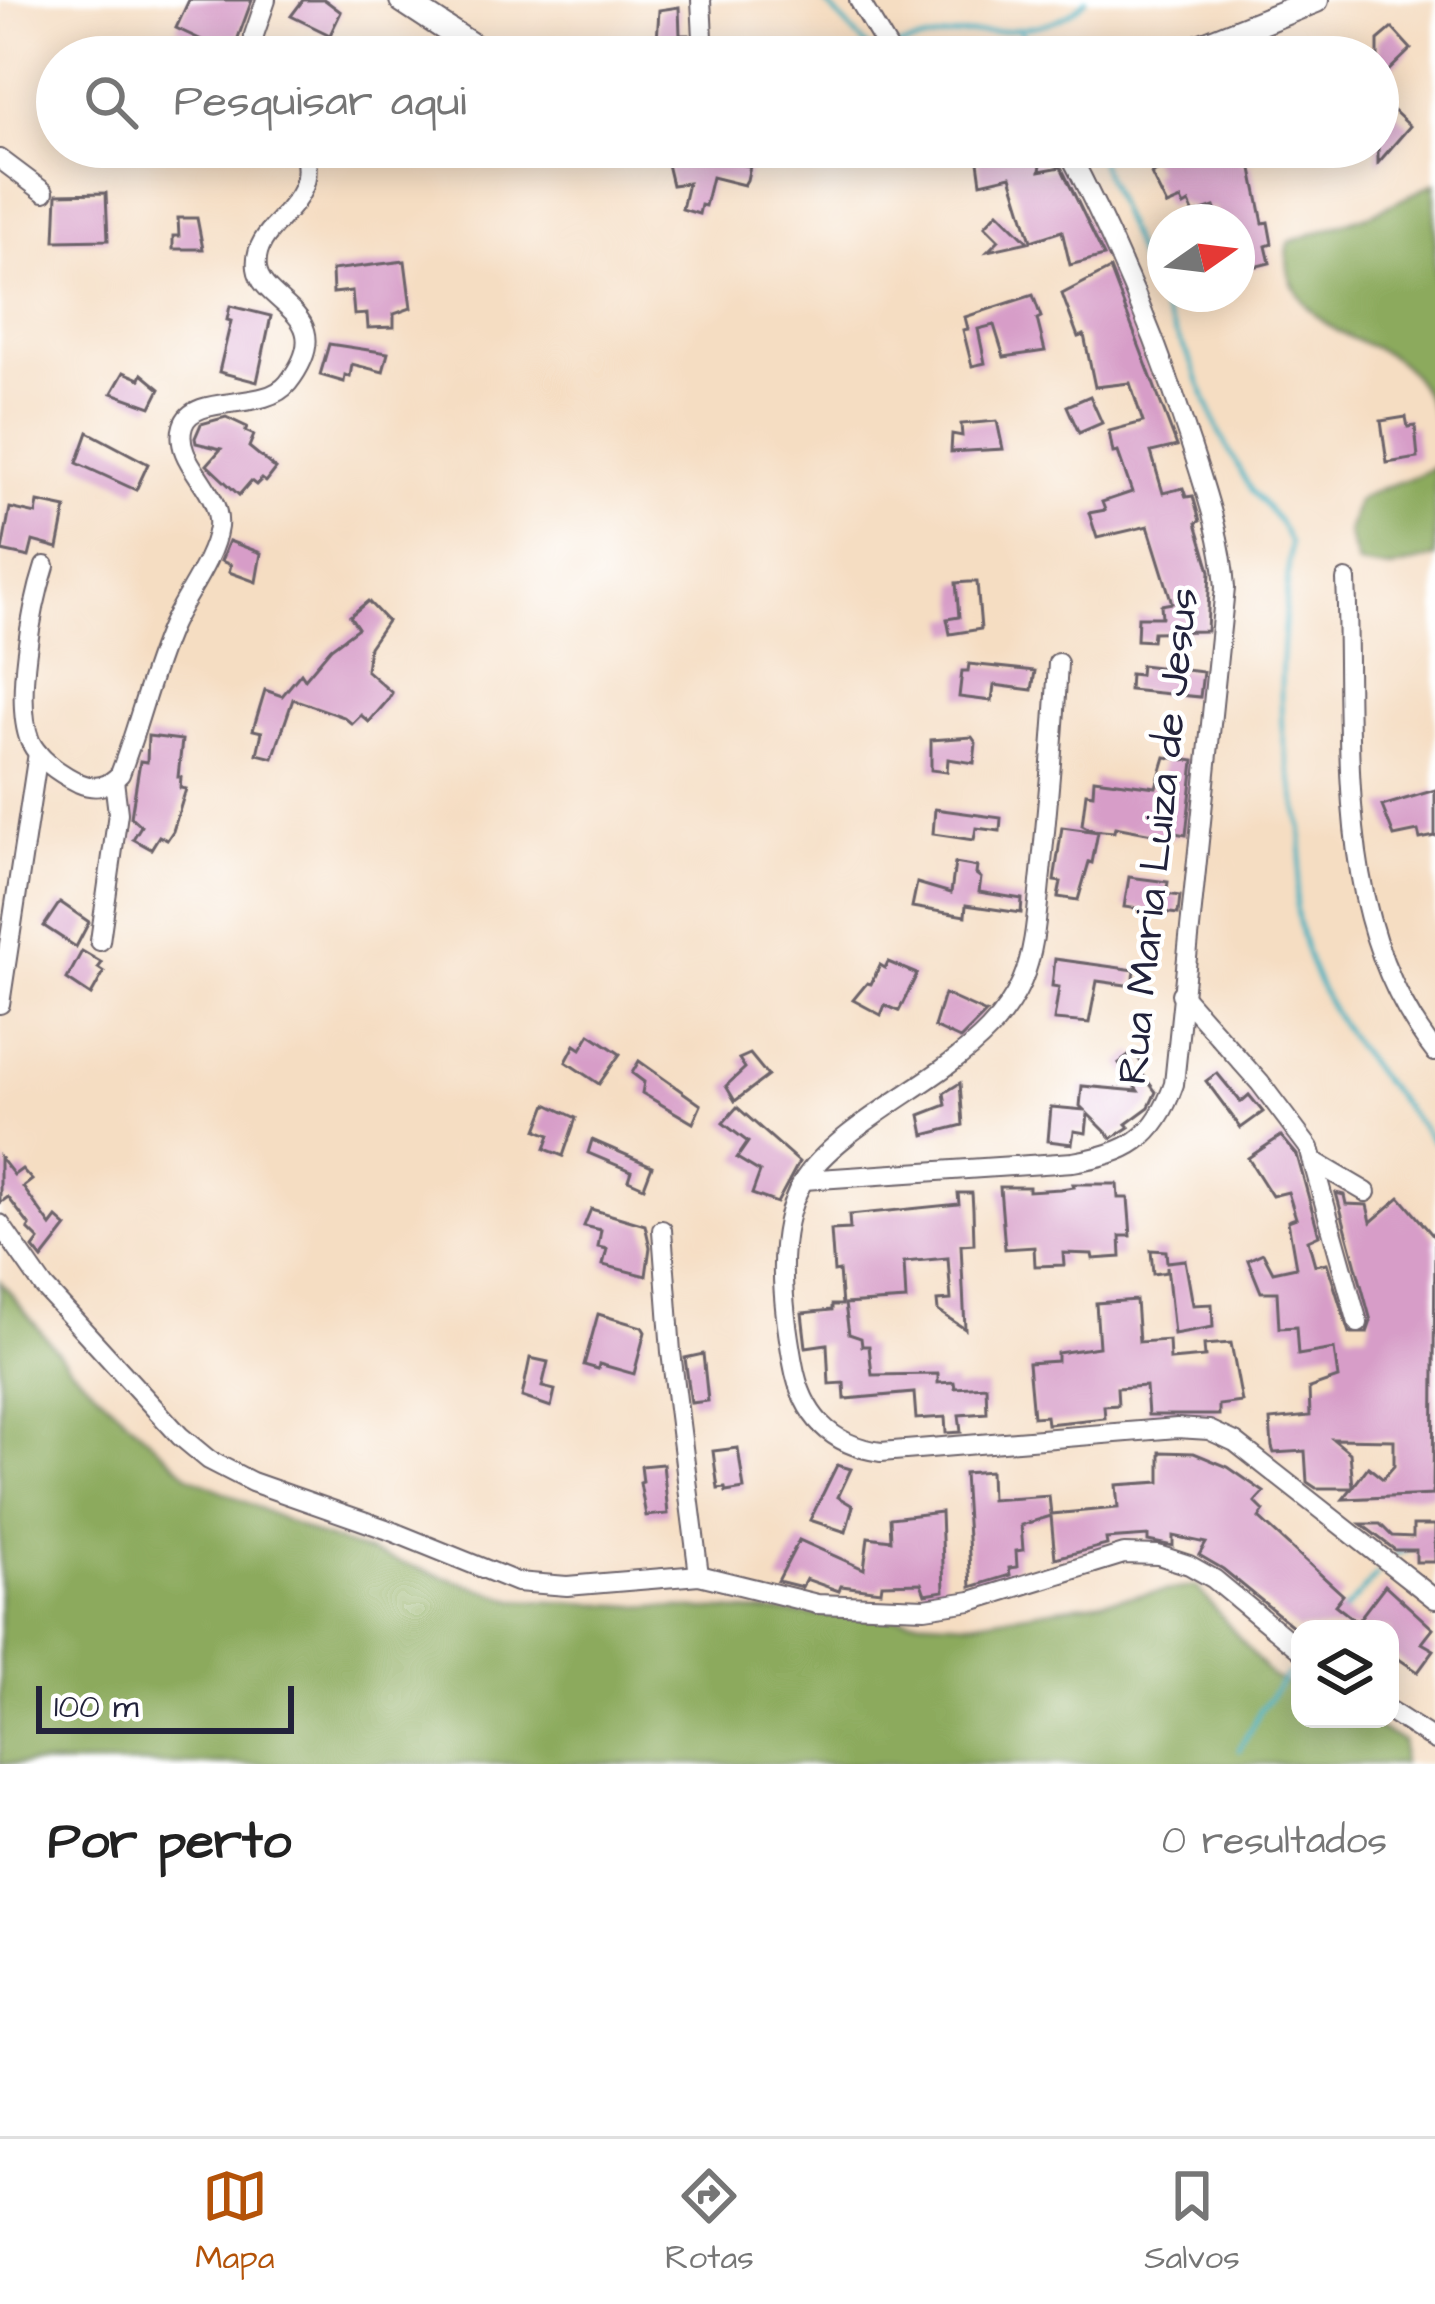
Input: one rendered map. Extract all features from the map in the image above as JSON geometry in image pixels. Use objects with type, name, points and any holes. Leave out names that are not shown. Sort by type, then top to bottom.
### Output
[{"type":"main road","points":[[402,0],[457,36]]},
{"type":"main road","points":[[1226,36],[1316,0]]},
{"type":"street","points":[[254,36],[266,0]]},
{"type":"street","points":[[701,0],[703,36]]},
{"type":"street","points":[[859,0],[880,36]]},
{"type":"street","points":[[0,159],[44,192]]},
{"type":"street","points":[[100,941],[118,813],[114,781],[127,757],[171,626],[218,529],[212,495],[184,450],[183,425],[189,415],[205,408],[280,391],[301,356],[305,339],[298,314],[261,281],[257,256],[263,241],[297,201],[307,168]]},
{"type":"street","name":"Rua Maria Luiza de Jesus","points":[[804,1180],[1109,1156],[1139,1141],[1164,1114],[1174,1084],[1225,588],[1223,567],[1212,511],[1176,399],[1114,246],[1076,168]]},
{"type":"street","points":[[45,566],[30,623],[28,729],[38,753],[52,767],[89,787],[114,781]]},
{"type":"street","points":[[1346,580],[1352,832],[1387,970],[1435,1052]]},
{"type":"street","points":[[1058,663],[1034,932],[1023,978],[1002,1016],[976,1045],[844,1141],[804,1180],[792,1208],[786,1244],[784,1312],[796,1381],[810,1412],[834,1437],[854,1448],[923,1451],[1177,1428],[1209,1430],[1235,1442],[1435,1599]]},
{"type":"street","points":[[0,1004],[38,753]]},
{"type":"street","points":[[1181,994],[1289,1119],[1315,1162],[1358,1323]]},
{"type":"street","points":[[1315,1162],[1366,1192]]},
{"type":"street","points":[[0,1223],[44,1287],[180,1436],[209,1460],[252,1483],[386,1529],[517,1582],[567,1586],[699,1575],[817,1604],[925,1608],[970,1601],[1124,1554],[1158,1555],[1190,1564],[1214,1579],[1291,1643]]},
{"type":"street","points":[[662,1230],[671,1352],[699,1575]]},
{"type":"street","points":[[1399,1717],[1435,1740]]},
{"type":"green space","points":[[1435,183],[1435,421],[1420,386],[1402,364],[1337,331],[1302,300],[1287,258],[1289,242],[1374,213]]},
{"type":"green space","points":[[1435,466],[1435,557],[1391,569],[1358,564],[1348,533],[1357,501]]},
{"type":"green space","points":[[0,1281],[69,1366],[189,1476],[320,1536],[514,1600],[971,1622],[1196,1586],[1271,1676],[1291,1686],[1291,1728],[1376,1728],[1403,1741],[1402,1764],[0,1764]]},
{"type":"building","points":[[189,0],[252,0],[239,36],[193,36],[176,28]]},
{"type":"building","points":[[303,0],[325,0],[341,12],[330,35],[291,16]]},
{"type":"building","points":[[679,7],[680,35],[689,36],[657,36],[659,10]]},
{"type":"building","points":[[1392,28],[1411,49],[1399,61],[1399,36],[1383,36]]},
{"type":"building","points":[[1399,116],[1410,126],[1399,139]]},
{"type":"building","points":[[668,168],[750,168],[744,185],[712,177],[699,214],[682,209],[688,183],[672,185]]},
{"type":"building","points":[[979,168],[1061,168],[1104,256],[1070,265],[1062,231],[1031,241],[1011,176],[981,183]]},
{"type":"building","points":[[1155,168],[1252,168],[1263,223],[1268,222],[1270,263],[1255,267],[1255,204],[1183,204],[1181,200],[1166,204],[1151,174]]},
{"type":"building","points":[[106,193],[108,240],[55,241],[57,194]]},
{"type":"building","points":[[998,212],[1028,242],[988,251],[999,240],[985,226]]},
{"type":"building","points":[[178,218],[197,218],[203,249],[173,249],[173,236],[179,236]]},
{"type":"building","points":[[405,261],[411,308],[394,314],[394,327],[368,328],[367,314],[354,315],[352,291],[333,293],[332,270]]},
{"type":"building","points":[[1110,269],[1177,446],[1151,452],[1163,493],[1183,488],[1186,497],[1193,496],[1200,521],[1196,523],[1210,571],[1207,631],[1153,632],[1152,641],[1137,640],[1138,617],[1162,617],[1161,605],[1172,603],[1148,526],[1097,538],[1089,513],[1105,510],[1102,502],[1132,492],[1118,452],[1113,453],[1109,431],[1143,422],[1130,383],[1095,387],[1084,335],[1078,337],[1062,294]]},
{"type":"building","points":[[1033,295],[1045,351],[1004,357],[994,325],[978,329],[985,363],[972,366],[963,330],[968,329],[965,317]]},
{"type":"building","points":[[230,306],[271,316],[257,382],[219,372]]},
{"type":"building","points":[[329,344],[388,353],[383,372],[352,364],[344,382],[320,375]]},
{"type":"building","points":[[124,372],[140,379],[142,374],[160,389],[151,407],[112,393]]},
{"type":"building","points":[[1090,396],[1102,423],[1079,433],[1067,406]]},
{"type":"building","points":[[226,417],[247,427],[245,431],[254,435],[249,447],[276,469],[266,482],[262,479],[256,485],[251,481],[239,495],[207,465],[221,449],[196,443],[195,438],[201,424]]},
{"type":"building","points":[[1406,417],[1408,427],[1415,426],[1418,458],[1387,463],[1381,421]]},
{"type":"building","points":[[997,421],[1003,449],[951,452],[952,434],[962,436],[961,424]]},
{"type":"building","points":[[88,432],[148,464],[136,490],[77,463]]},
{"type":"building","points":[[38,502],[66,508],[58,548],[33,541],[29,557],[2,551],[10,508],[36,514]]},
{"type":"building","points":[[229,541],[261,553],[256,582],[229,572],[231,565],[221,561]]},
{"type":"building","points":[[977,582],[981,629],[950,634],[947,619],[959,617],[956,583]]},
{"type":"building","points":[[368,601],[387,621],[369,647],[366,670],[392,693],[387,701],[369,722],[361,715],[352,724],[293,699],[273,758],[257,754],[262,732],[253,730],[265,690],[282,696],[301,673],[305,679],[331,648],[358,628],[350,616]]},
{"type":"building","points":[[969,664],[1035,671],[1032,690],[994,685],[992,701],[959,697],[962,671],[968,671]]},
{"type":"building","points":[[1141,665],[1203,672],[1200,697],[1129,690],[1130,674],[1140,675]]},
{"type":"building","points":[[148,736],[182,740],[178,777],[180,788],[186,789],[173,831],[167,840],[159,836],[151,849],[133,839],[141,826],[131,817],[140,761],[147,762]]},
{"type":"building","points":[[972,737],[974,763],[948,759],[947,772],[931,770],[931,740]]},
{"type":"building","points":[[1165,757],[1194,761],[1186,835],[1175,833],[1174,838],[1082,825],[1086,793],[1093,794],[1094,779],[1156,787]]},
{"type":"building","points":[[1435,790],[1435,836],[1420,839],[1418,831],[1394,836],[1382,806]]},
{"type":"building","points":[[935,809],[1001,818],[1000,831],[976,828],[974,840],[933,834]]},
{"type":"building","points":[[1062,827],[1098,832],[1078,900],[1058,897],[1061,882],[1054,881]]},
{"type":"building","points":[[955,863],[977,867],[979,892],[1022,899],[1021,913],[966,905],[965,916],[912,907],[917,883],[951,893]]},
{"type":"building","points":[[1129,877],[1168,882],[1166,894],[1180,896],[1178,914],[1124,907]]},
{"type":"building","points":[[60,902],[89,922],[76,947],[44,926]]},
{"type":"building","points":[[82,951],[102,963],[98,968],[104,972],[91,995],[67,979]]},
{"type":"building","points":[[1055,959],[1135,970],[1133,986],[1097,981],[1089,1023],[1054,1020],[1059,987],[1052,986]]},
{"type":"building","points":[[888,962],[917,974],[899,1011],[885,1005],[881,1015],[853,1000],[871,984],[880,965],[885,968]]},
{"type":"building","points":[[944,994],[986,1013],[960,1039],[934,1027]]},
{"type":"building","points":[[590,1034],[620,1054],[599,1084],[566,1062],[575,1045],[581,1049]]},
{"type":"building","points":[[1134,1052],[1144,1067],[1140,1071],[1156,1092],[1149,1107],[1112,1138],[1088,1114],[1086,1133],[1074,1131],[1072,1144],[1048,1141],[1051,1107],[1084,1110],[1080,1106],[1082,1086],[1138,1091],[1119,1063]]},
{"type":"building","points":[[750,1054],[768,1076],[735,1101],[726,1086],[745,1068],[739,1059]]},
{"type":"building","points":[[639,1061],[701,1105],[693,1123],[642,1093],[644,1082],[632,1073]]},
{"type":"building","points":[[1217,1073],[1241,1102],[1249,1095],[1263,1112],[1241,1128],[1206,1081]]},
{"type":"building","points":[[960,1083],[963,1125],[924,1135],[920,1115],[946,1105],[944,1093]]},
{"type":"building","points":[[547,1104],[576,1118],[563,1156],[545,1149],[550,1135],[537,1130]]},
{"type":"building","points":[[737,1107],[799,1162],[777,1203],[752,1194],[760,1172],[737,1158],[748,1142],[723,1123]]},
{"type":"building","points":[[1281,1136],[1297,1155],[1319,1235],[1308,1240],[1315,1265],[1327,1263],[1349,1333],[1367,1333],[1371,1321],[1336,1193],[1344,1195],[1346,1204],[1367,1205],[1371,1222],[1400,1197],[1435,1238],[1433,1495],[1343,1499],[1352,1488],[1316,1488],[1307,1482],[1305,1451],[1274,1453],[1270,1420],[1310,1416],[1309,1388],[1338,1378],[1334,1349],[1298,1355],[1296,1327],[1279,1328],[1277,1292],[1261,1292],[1248,1260],[1263,1253],[1273,1272],[1296,1267],[1288,1221],[1296,1218],[1288,1192],[1272,1196],[1248,1158]],"holes":[[[1333,1439],[1394,1440],[1394,1466],[1383,1479],[1368,1467],[1353,1487],[1350,1453]]]},
{"type":"building","points":[[592,1140],[652,1166],[644,1187],[628,1180],[631,1171],[588,1153]]},
{"type":"building","points":[[0,1157],[14,1175],[22,1169],[32,1180],[23,1187],[51,1226],[57,1218],[67,1227],[42,1259],[33,1248],[39,1240],[30,1226],[8,1197],[0,1203]]},
{"type":"building","points":[[1117,1184],[1118,1198],[1128,1198],[1131,1236],[1120,1236],[1121,1257],[1093,1259],[1092,1254],[1063,1253],[1064,1265],[1035,1266],[1034,1247],[1005,1249],[1000,1187],[1029,1187],[1029,1191]]},
{"type":"building","points":[[958,1193],[972,1193],[973,1209],[974,1244],[961,1245],[965,1329],[938,1311],[937,1301],[951,1300],[948,1258],[904,1262],[906,1300],[845,1304],[849,1334],[861,1338],[862,1346],[869,1346],[872,1375],[938,1374],[938,1383],[954,1382],[955,1388],[986,1386],[987,1413],[959,1415],[961,1432],[946,1433],[945,1417],[916,1419],[914,1393],[845,1399],[844,1383],[829,1384],[827,1344],[806,1347],[802,1313],[842,1305],[831,1230],[850,1229],[849,1215],[959,1204]]},
{"type":"building","points":[[591,1209],[645,1225],[650,1247],[646,1276],[603,1265],[607,1249],[598,1247],[601,1230],[584,1226]]},
{"type":"building","points":[[1151,1250],[1166,1251],[1167,1262],[1185,1260],[1193,1305],[1212,1304],[1213,1327],[1174,1334],[1167,1266],[1167,1272],[1153,1274]]},
{"type":"building","points":[[1136,1300],[1139,1342],[1169,1340],[1170,1360],[1205,1357],[1204,1345],[1231,1343],[1242,1402],[1219,1405],[1219,1415],[1148,1415],[1146,1386],[1117,1388],[1118,1405],[1104,1406],[1105,1418],[1047,1424],[1046,1416],[1033,1417],[1028,1363],[1057,1361],[1057,1353],[1099,1347],[1096,1303]]},
{"type":"building","points":[[598,1314],[645,1332],[634,1374],[599,1364],[598,1369],[584,1365]]},
{"type":"building","points":[[703,1354],[708,1401],[691,1403],[685,1358]]},
{"type":"building","points":[[530,1358],[548,1362],[542,1387],[555,1390],[551,1407],[522,1397]]},
{"type":"building","points":[[738,1448],[744,1489],[718,1489],[713,1451]]},
{"type":"building","points":[[1160,1452],[1194,1453],[1228,1467],[1264,1492],[1255,1502],[1264,1511],[1259,1518],[1343,1595],[1335,1605],[1354,1620],[1291,1620],[1291,1625],[1199,1555],[1206,1543],[1173,1536],[1173,1546],[1148,1541],[1148,1536],[1106,1539],[1107,1545],[1055,1558],[1051,1516],[1021,1525],[1023,1550],[1016,1551],[1017,1567],[1009,1568],[1010,1575],[971,1587],[964,1473],[990,1471],[991,1500],[1049,1496],[1051,1514],[1118,1508],[1116,1485],[1160,1482]]},
{"type":"building","points":[[663,1464],[668,1514],[646,1516],[641,1466]]},
{"type":"building","points":[[837,1465],[851,1469],[838,1497],[853,1506],[846,1532],[810,1520]]},
{"type":"building","points":[[941,1512],[944,1591],[925,1594],[921,1583],[882,1584],[881,1591],[841,1586],[839,1591],[806,1579],[802,1587],[778,1581],[799,1540],[864,1569],[868,1537],[891,1540],[890,1518]]},
{"type":"building","points":[[1361,1524],[1380,1524],[1392,1536],[1413,1537],[1413,1525],[1435,1525],[1435,1562],[1416,1562],[1416,1550],[1395,1550]]},
{"type":"building","points":[[1385,1585],[1433,1629],[1422,1643],[1434,1650],[1418,1672],[1399,1659],[1399,1620],[1359,1620]]},
{"type":"waterway","points":[[823,0],[857,36]]},
{"type":"waterway","points":[[954,36],[1041,25],[1086,0]]},
{"type":"waterway","points":[[1020,31],[1023,36]]},
{"type":"waterway","points":[[1102,168],[1152,291],[1191,361],[1219,432],[1251,490],[1278,520],[1290,543],[1281,704],[1283,740],[1301,826],[1297,907],[1306,951],[1351,1039],[1435,1143]]},
{"type":"waterway","points":[[1396,1554],[1413,1548]]},
{"type":"waterway","points":[[1343,1612],[1377,1575]]},
{"type":"waterway","points":[[1239,1750],[1287,1675]]}]
